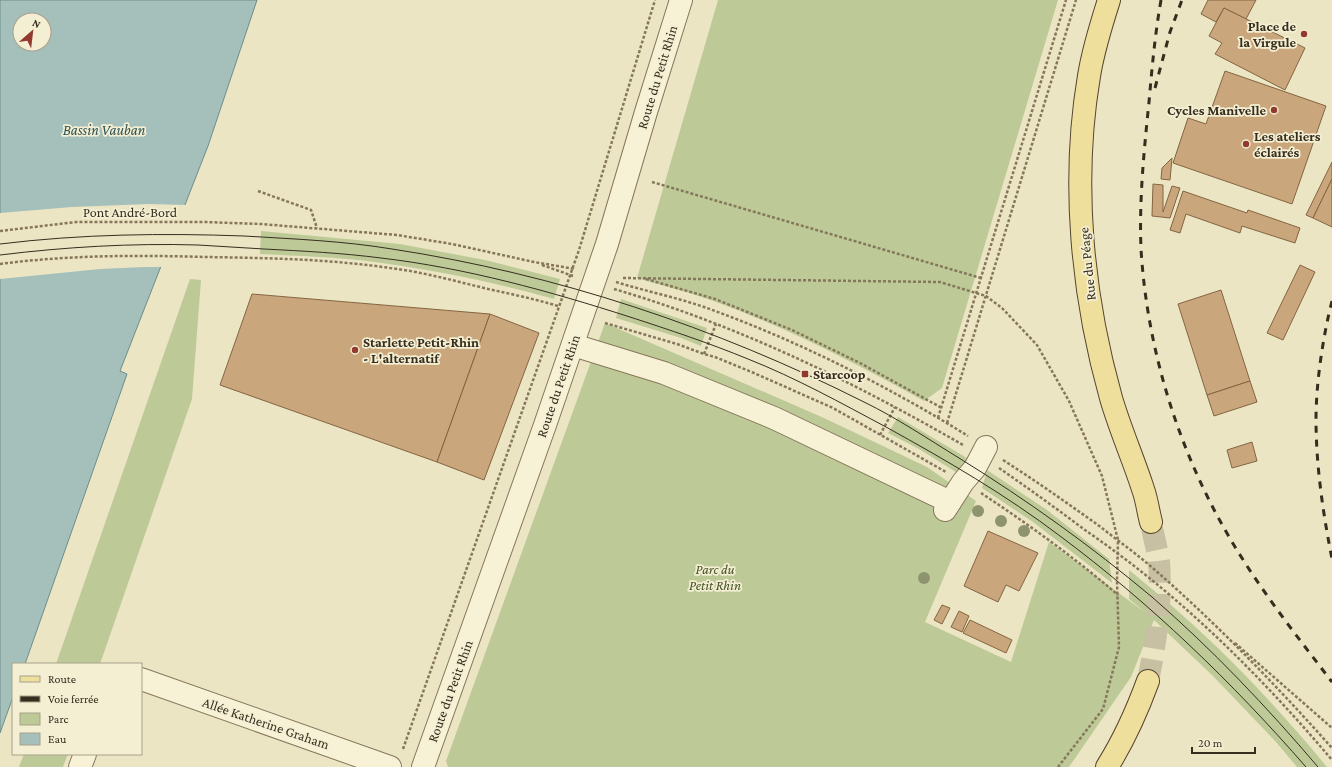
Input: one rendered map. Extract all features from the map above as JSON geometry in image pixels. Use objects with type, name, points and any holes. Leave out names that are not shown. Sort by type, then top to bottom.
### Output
[{"type":"main road","name":"Rue du Péage","points":[[1108,0],[1089,76],[1082,136],[1081,187],[1083,235],[1088,287],[1098,346],[1112,398],[1144,490],[1151,522]]},
{"type":"main road","points":[[1107,767],[1128,731],[1148,681]]},
{"type":"street","name":"Route du Petit Rhin","points":[[423,767],[573,345],[607,244],[681,0]]},
{"type":"street","points":[[573,345],[664,373],[767,415],[948,506],[963,482],[975,468],[986,447]]},
{"type":"street","name":"Allée Katherine Graham","points":[[142,679],[396,760]]},
{"type":"street","points":[[80,767],[85,755]]},
{"type":"path","name":"Route du Petit Rhin","points":[[396,760],[572,268],[608,158],[655,0]]},
{"type":"path","points":[[938,418],[1066,0]]},
{"type":"path","points":[[947,423],[1076,0]]},
{"type":"path","points":[[652,182],[981,278]]},
{"type":"path","points":[[258,191],[311,210],[317,228]]},
{"type":"path","name":"Pont André-Bord","points":[[0,231],[76,222],[204,222],[261,224],[397,235],[452,244],[534,262],[572,268]]},
{"type":"path","points":[[0,264],[79,257],[138,255],[326,261],[432,274],[488,289],[532,298],[558,306]]},
{"type":"path","points":[[623,278],[940,282],[986,296],[1002,308],[1037,346],[1069,401],[1102,476],[1118,540],[1119,647],[1103,709],[1058,767]]},
{"type":"path","points":[[642,278],[715,299],[792,330],[860,363],[942,408]]},
{"type":"path","points":[[618,282],[702,307],[748,324],[805,349],[868,380],[947,423],[986,447],[1118,540],[1154,569],[1221,631],[1332,728]]},
{"type":"path","points":[[704,354],[716,324]]},
{"type":"path","points":[[880,435],[895,407]]},
{"type":"path","points":[[1221,631],[1273,684],[1332,748]]},
{"type":"green space","points":[[718,0],[1058,0],[942,388],[924,401],[848,360],[769,323],[706,298],[637,278]]},
{"type":"green space","points":[[261,231],[400,244],[485,260],[560,279],[554,299],[466,278],[398,265],[346,259],[260,254]]},
{"type":"green space","points":[[190,279],[201,280],[192,399],[100,663],[56,663]]},
{"type":"green space","points":[[621,299],[707,328],[701,346],[681,338],[616,318]]},
{"type":"green space","name":"Parc du Petit Rhin","points":[[605,323],[824,418],[927,467],[976,501],[925,622],[1011,662],[1049,542],[1146,613],[1129,599],[1129,570],[1186,618],[1232,662],[1274,706],[1327,767],[1297,767],[1276,742],[1213,676],[1154,620],[1131,677],[1069,767],[448,767],[446,761]]},
{"type":"green space","points":[[898,417],[972,461],[959,474],[919,449],[888,433]]},
{"type":"green space","points":[[987,470],[1047,510],[1109,559],[1112,583],[1033,522],[982,488]]},
{"type":"green space","points":[[24,755],[68,755],[63,767],[19,767]]},
{"type":"water","name":"Bassin Vauban","points":[[0,0],[257,0],[208,146],[120,371],[127,374],[25,663],[12,663],[12,700],[0,733]]},
{"type":"pier","points":[[148,204],[187,205],[163,267],[100,269],[0,279],[0,213],[72,207]]},
{"type":"building","points":[[1208,0],[1256,0],[1246,19],[1224,8],[1216,22],[1201,14]]},
{"type":"building","points":[[1224,8],[1305,48],[1285,90],[1215,54],[1222,43],[1209,36]]},
{"type":"building","name":"Les ateliers éclairés","points":[[1225,71],[1326,106],[1292,204],[1173,163],[1188,118],[1206,124]]},
{"type":"building","points":[[1172,158],[1170,180],[1161,179],[1162,168]]},
{"type":"building","points":[[1332,162],[1332,179],[1313,218],[1306,215]]},
{"type":"building","points":[[1332,179],[1332,227],[1313,218]]},
{"type":"building","points":[[1153,184],[1163,185],[1163,212],[1172,186],[1180,188],[1170,218],[1152,216]]},
{"type":"building","points":[[1183,191],[1247,213],[1248,210],[1300,228],[1295,243],[1242,226],[1240,233],[1186,214],[1180,233],[1170,230]]},
{"type":"building","points":[[1300,265],[1315,272],[1283,340],[1267,333]]},
{"type":"building","points":[[1221,290],[1250,381],[1207,395],[1178,304]]},
{"type":"building","name":"Starlette Petit-Rhin - L'alternatif","points":[[252,294],[490,314],[437,462],[220,385]]},
{"type":"building","points":[[490,314],[539,333],[484,480],[437,462]]},
{"type":"building","points":[[1250,381],[1257,402],[1214,416],[1207,395]]},
{"type":"building","points":[[1252,442],[1257,461],[1232,468],[1227,450]]},
{"type":"building","points":[[988,531],[1038,553],[1019,591],[1006,585],[998,602],[964,586]]},
{"type":"building","points":[[942,605],[950,608],[942,624],[934,620]]},
{"type":"building","points":[[959,611],[969,616],[962,632],[951,627]]},
{"type":"building","points":[[970,620],[1012,640],[1006,653],[963,633]]},
{"type":"tunnel","points":[[1148,681],[1154,651],[1160,591],[1159,561],[1151,522]]},
{"type":"tram line","points":[[0,244],[91,236],[183,235],[281,238],[374,246],[453,260],[514,273],[574,289],[634,307],[692,327],[750,350],[808,375],[876,408],[959,458],[1058,524],[1129,578],[1196,637],[1279,722],[1318,767]]},
{"type":"tram line","points":[[0,255],[99,246],[206,245],[308,251],[413,262],[476,274],[569,298],[630,317],[733,353],[766,366],[801,383],[931,452],[975,478],[1060,536],[1126,588],[1189,645],[1249,704],[1306,767]]},
{"type":"railway","points":[[1161,0],[1151,76],[1141,194],[1141,249],[1144,286],[1158,361],[1180,433],[1210,502],[1228,535],[1252,573],[1332,682]]},
{"type":"railway","points":[[1155,88],[1170,32],[1182,0]]},
{"type":"railway","points":[[1332,301],[1321,360],[1317,390],[1316,419],[1317,454],[1332,559]]},
{"type":"place","name":"Place de la Virgule","points":[[1304,34]]},
{"type":"place","name":"Cycles Manivelle","points":[[1274,110]]},
{"type":"place","name":"Les ateliers éclairés","points":[[1246,144]]},
{"type":"place","name":"Starlette Petit-Rhin - L'alternatif","points":[[355,350]]},
{"type":"place","name":"Starcoop","points":[[805,374]]}]
